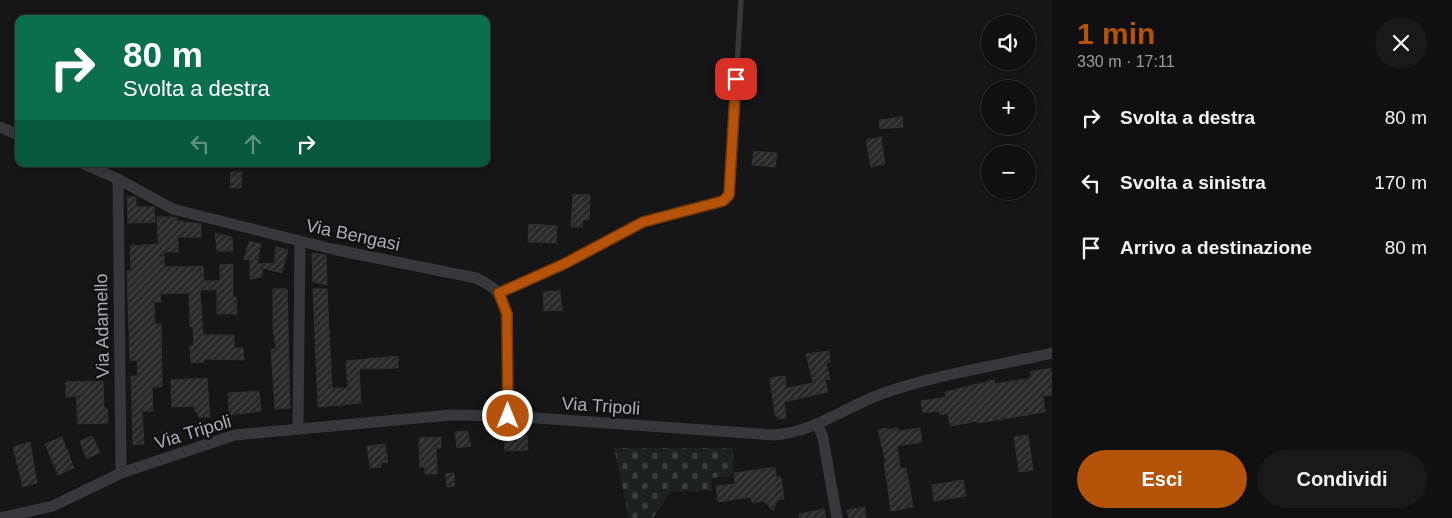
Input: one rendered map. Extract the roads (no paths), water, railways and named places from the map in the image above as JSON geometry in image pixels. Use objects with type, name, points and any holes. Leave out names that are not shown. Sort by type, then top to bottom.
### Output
[{"type":"street","points":[[0,127],[15,133]]},
{"type":"street","name":"Via Bengasi","points":[[91,167],[118,179],[174,209],[300,241],[476,278],[495,287],[499,293]]},
{"type":"street","name":"Via Adamello","points":[[118,179],[121,473]]},
{"type":"street","points":[[298,429],[300,241]]},
{"type":"street","points":[[499,293],[507,314],[508,416]]},
{"type":"street","name":"Via Tripoli","points":[[0,518],[52,506],[121,473],[235,435],[451,415],[508,416],[774,435],[789,434],[818,425],[880,394],[1052,353]]},
{"type":"street","points":[[818,425],[823,438],[837,518]]},
{"type":"lane","points":[[499,293],[564,264],[643,222],[723,201],[728,197],[741,0]]}]
